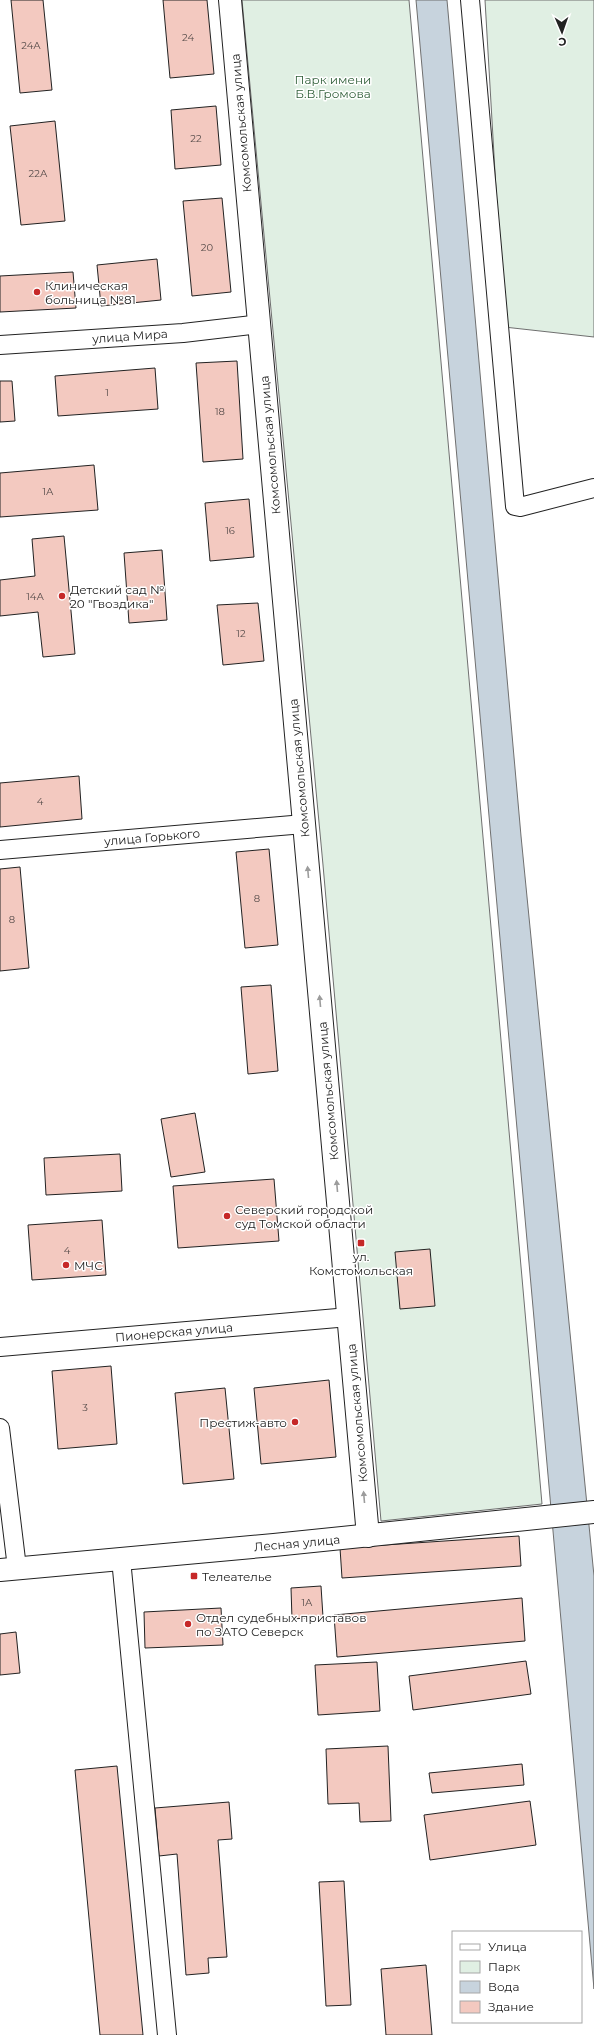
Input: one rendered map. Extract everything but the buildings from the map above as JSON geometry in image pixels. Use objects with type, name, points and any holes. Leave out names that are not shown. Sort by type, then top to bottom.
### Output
[{"type":"main road","name":"Комсомольская улица","points":[[230,0],[260,324],[280,576],[304,824],[368,1536]]},
{"type":"main road","name":"Лесная улица","points":[[8,1569],[368,1536],[594,1512]]},
{"type":"street","points":[[470,0],[515,506],[520,507],[594,488]]},
{"type":"street","name":"улица Мира","points":[[0,345],[183,333],[260,324]]},
{"type":"street","name":"улица Горького","points":[[0,850],[304,824]]},
{"type":"street","name":"Пионерская улица","points":[[0,1347],[349,1316]]},
{"type":"street","points":[[0,1428],[8,1569]]},
{"type":"street","points":[[121,1559],[167,2035]]},
{"type":"green space","name":"Парк имени Б.В.Громова","points":[[242,0],[409,0],[542,1504],[381,1521],[323,865]]},
{"type":"green space","points":[[485,0],[594,0],[594,337],[504,327]]},
{"type":"water","points":[[416,0],[447,0],[521,836],[594,1576],[594,1989]]},
{"type":"place","name":"Клиническая больница №81","points":[[37,292]]},
{"type":"place","name":"Детский сад № 20 \"Гвоздика\"","points":[[62,596]]},
{"type":"place","name":"Северский городской суд Томской области","points":[[227,1216]]},
{"type":"place","name":"ул. Комстомольская","points":[[361,1243]]},
{"type":"place","name":"МЧС","points":[[66,1265]]},
{"type":"place","name":"Престиж-авто","points":[[295,1422]]},
{"type":"place","name":"Телеателье","points":[[194,1576]]},
{"type":"place","name":"Отдел судебных приставов по ЗАТО Северск","points":[[188,1624]]}]
